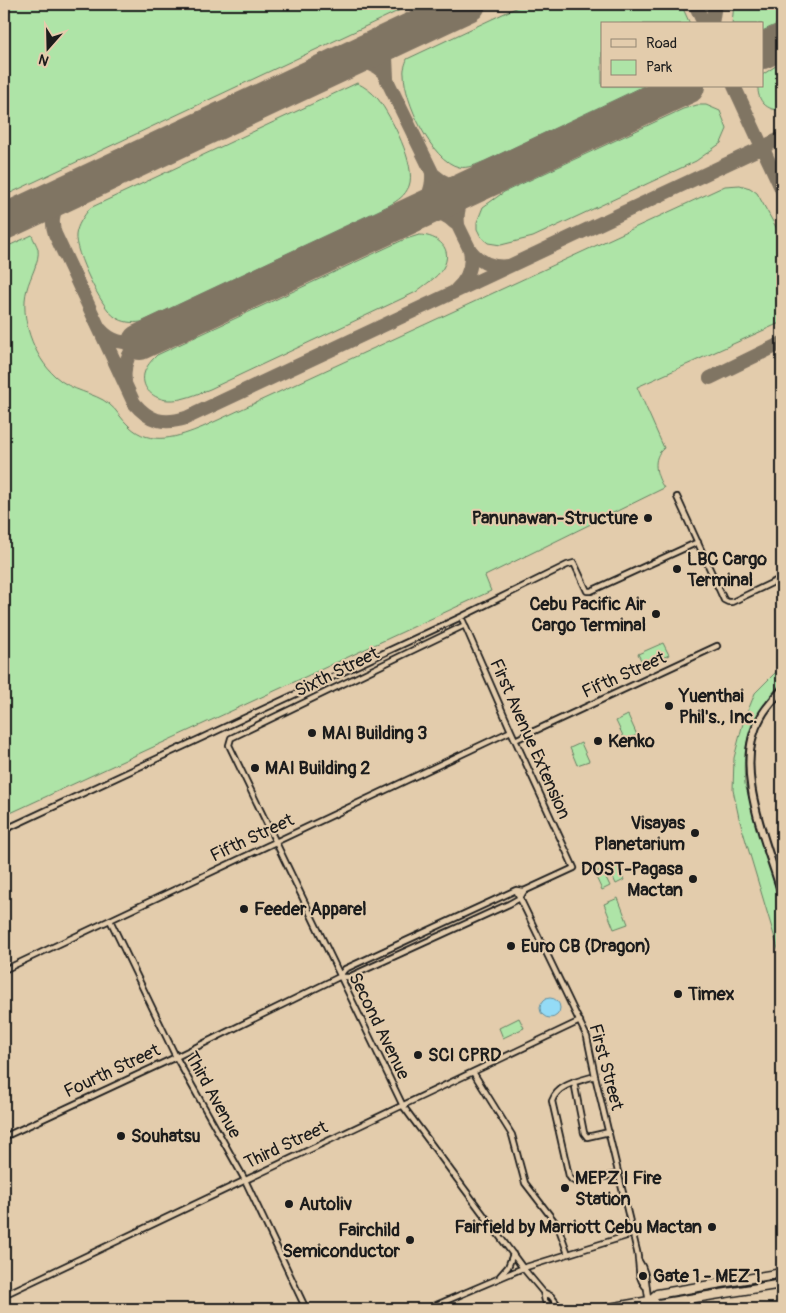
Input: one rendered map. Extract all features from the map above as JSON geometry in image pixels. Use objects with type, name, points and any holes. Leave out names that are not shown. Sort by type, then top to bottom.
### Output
[{"type":"main road","points":[[649,1301],[657,1294],[782,1274]]},
{"type":"main road","points":[[604,1309],[649,1301],[658,1304],[782,1284]]},
{"type":"street","points":[[677,497],[724,600],[728,602],[782,578]]},
{"type":"street","points":[[4,830],[574,563],[586,591],[591,591],[698,542]]},
{"type":"street","name":"First Avenue Extension","points":[[464,623],[574,868],[524,891]]},
{"type":"street","name":"Sixth Street","points":[[229,748],[230,738],[464,623]]},
{"type":"street","name":"Fifth Street","points":[[515,740],[717,646]]},
{"type":"street","points":[[782,690],[760,717],[751,742],[749,765],[750,783],[782,894]]},
{"type":"street","name":"Fifth Street","points":[[4,970],[511,731]]},
{"type":"street","name":"Second Avenue","points":[[229,748],[403,1106],[523,1268],[543,1292],[551,1296],[561,1309]]},
{"type":"street","points":[[516,890],[524,891],[520,898]]},
{"type":"street","name":"Fourth Street","points":[[4,1137],[176,1057],[339,977],[346,969],[516,890]]},
{"type":"street","name":"First Street","points":[[516,890],[587,1037],[639,1262],[647,1278],[645,1286],[649,1301]]},
{"type":"street","points":[[505,896],[509,904]]},
{"type":"street","name":"Fourth Street","points":[[339,977],[349,977],[520,898]]},
{"type":"street","points":[[467,913],[471,921]]},
{"type":"street","name":"Third Avenue","points":[[110,920],[176,1057],[245,1180],[306,1309]]},
{"type":"street","points":[[434,928],[438,936]]},
{"type":"street","points":[[404,942],[408,950]]},
{"type":"street","name":"Third Street","points":[[4,1294],[580,1021]]},
{"type":"street","points":[[473,1072],[512,1135],[525,1183],[558,1226],[568,1254]]},
{"type":"street","points":[[595,1076],[574,1082],[557,1092],[552,1101],[569,1176],[576,1182],[619,1174]]},
{"type":"street","points":[[574,1082],[584,1133],[587,1137],[591,1137],[608,1132]]},
{"type":"street","points":[[427,1309],[523,1268],[633,1234]]},
{"type":"street","points":[[498,1278],[508,1267],[513,1254]]},
{"type":"street","name":"Second Avenue","points":[[543,1292],[545,1301],[552,1309]]},
{"type":"green space","points":[[4,4],[413,4],[4,196]]},
{"type":"green space","points":[[524,4],[681,4],[689,22],[601,22],[601,88],[640,88],[469,167],[459,167],[449,162],[429,142],[414,113],[405,85],[404,70],[407,59]]},
{"type":"green space","points":[[734,4],[782,4],[782,22],[764,30],[764,22],[732,22]]},
{"type":"green space","points":[[782,62],[782,110],[768,107],[759,96],[758,88],[764,88],[764,74]]},
{"type":"green space","points":[[357,83],[378,99],[401,141],[409,166],[410,177],[409,186],[401,197],[390,205],[141,322],[122,320],[110,312],[96,292],[84,266],[77,243],[76,235],[78,228],[90,208]]},
{"type":"green space","points":[[697,105],[706,105],[720,111],[727,129],[721,143],[696,161],[533,237],[501,245],[488,243],[481,237],[477,229],[477,222],[483,207],[504,192],[683,109]]},
{"type":"green space","points":[[740,185],[750,188],[757,193],[782,238],[782,322],[637,387],[664,448],[657,457],[656,467],[664,488],[485,576],[491,591],[4,816],[4,248],[32,235],[37,247],[38,259],[27,289],[25,312],[30,336],[47,368],[68,385],[109,404],[137,432],[155,438],[165,438],[175,437],[203,427],[725,186]]},
{"type":"green space","points":[[419,235],[438,240],[447,255],[440,272],[416,292],[195,395],[168,400],[158,398],[147,389],[144,374],[151,361],[157,355],[403,240]]},
{"type":"green space","points":[[663,643],[669,655],[644,666],[638,654]]},
{"type":"green space","points":[[782,666],[782,682],[763,706],[751,729],[747,741],[744,768],[745,784],[782,910],[782,962],[739,818],[733,790],[734,758],[743,723],[755,693]]},
{"type":"green space","points":[[628,715],[637,735],[625,740],[616,721]]},
{"type":"green space","points":[[581,743],[589,761],[577,765],[570,748]]},
{"type":"green space","points":[[616,863],[624,880],[616,884],[608,866]]},
{"type":"green space","points":[[602,869],[610,886],[602,890],[594,873]]},
{"type":"green space","points":[[618,898],[628,924],[614,929],[604,904]]},
{"type":"green space","points":[[519,1018],[524,1028],[503,1038],[499,1028]]},
{"type":"water","points":[[550,998],[557,1001],[560,1008],[557,1015],[550,1018],[543,1015],[540,1008],[543,1001]]},
{"type":"taxiway","points":[[695,4],[703,22]]},
{"type":"taxiway","points":[[712,22],[715,4]]},
{"type":"taxiway","points":[[387,78],[386,57],[394,39]]},
{"type":"taxiway","points":[[347,61],[357,60],[366,62],[383,72],[470,250],[487,264],[508,266]]},
{"type":"taxiway","points":[[735,88],[782,190]]},
{"type":"taxiway","points":[[71,191],[61,200],[55,210],[53,216],[55,234],[134,403],[151,418],[170,421],[186,418],[782,138]]},
{"type":"taxiway","points":[[415,214],[428,196],[432,174]]},
{"type":"taxiway","points":[[434,175],[443,182],[453,186],[475,186]]},
{"type":"taxiway","points":[[458,224],[461,202],[475,186]]},
{"type":"taxiway","points":[[415,214],[426,211],[436,212],[446,216],[455,223]]},
{"type":"taxiway","points":[[456,290],[469,272],[470,250]]},
{"type":"taxiway","points":[[100,329],[109,337],[118,341],[140,342]]},
{"type":"taxiway","points":[[125,381],[127,359],[140,342]]},
{"type":"taxiway","points":[[710,378],[782,343]]},
{"type":"runway","points":[[4,222],[468,4]]},
{"type":"runway","points":[[764,50],[782,42]]},
{"type":"runway","points":[[140,342],[683,88]]},
{"type":"place","name":"Panunawan-Structure","points":[[648,518]]},
{"type":"place","name":"LBC Cargo Terminal","points":[[677,569]]},
{"type":"place","name":"Cebu Pacific Air Cargo Terminal","points":[[656,614]]},
{"type":"place","name":"Yuenthai Phil's., Inc.","points":[[669,706]]},
{"type":"place","name":"MAI Building 3","points":[[312,733]]},
{"type":"place","name":"Kenko","points":[[598,741]]},
{"type":"place","name":"MAI Building 2","points":[[255,768]]},
{"type":"place","name":"Visayas Planetarium","points":[[695,833]]},
{"type":"place","name":"DOST-Pagasa Mactan","points":[[693,879]]},
{"type":"place","name":"Feeder Apparel","points":[[244,909]]},
{"type":"place","name":"Euro CB (Dragon)","points":[[511,946]]},
{"type":"place","name":"Timex","points":[[678,994]]},
{"type":"place","name":"SCI CPRD","points":[[418,1055]]},
{"type":"place","name":"Souhatsu","points":[[121,1136]]},
{"type":"place","name":"MEPZ I Fire Station","points":[[565,1188]]},
{"type":"place","name":"Autoliv","points":[[289,1204]]},
{"type":"place","name":"Fairfield by Marriott Cebu Mactan","points":[[712,1227]]},
{"type":"place","name":"Fairchild Semiconductor","points":[[410,1240]]},
{"type":"place","name":"Gate 1 - MEZ 1","points":[[643,1276]]}]
